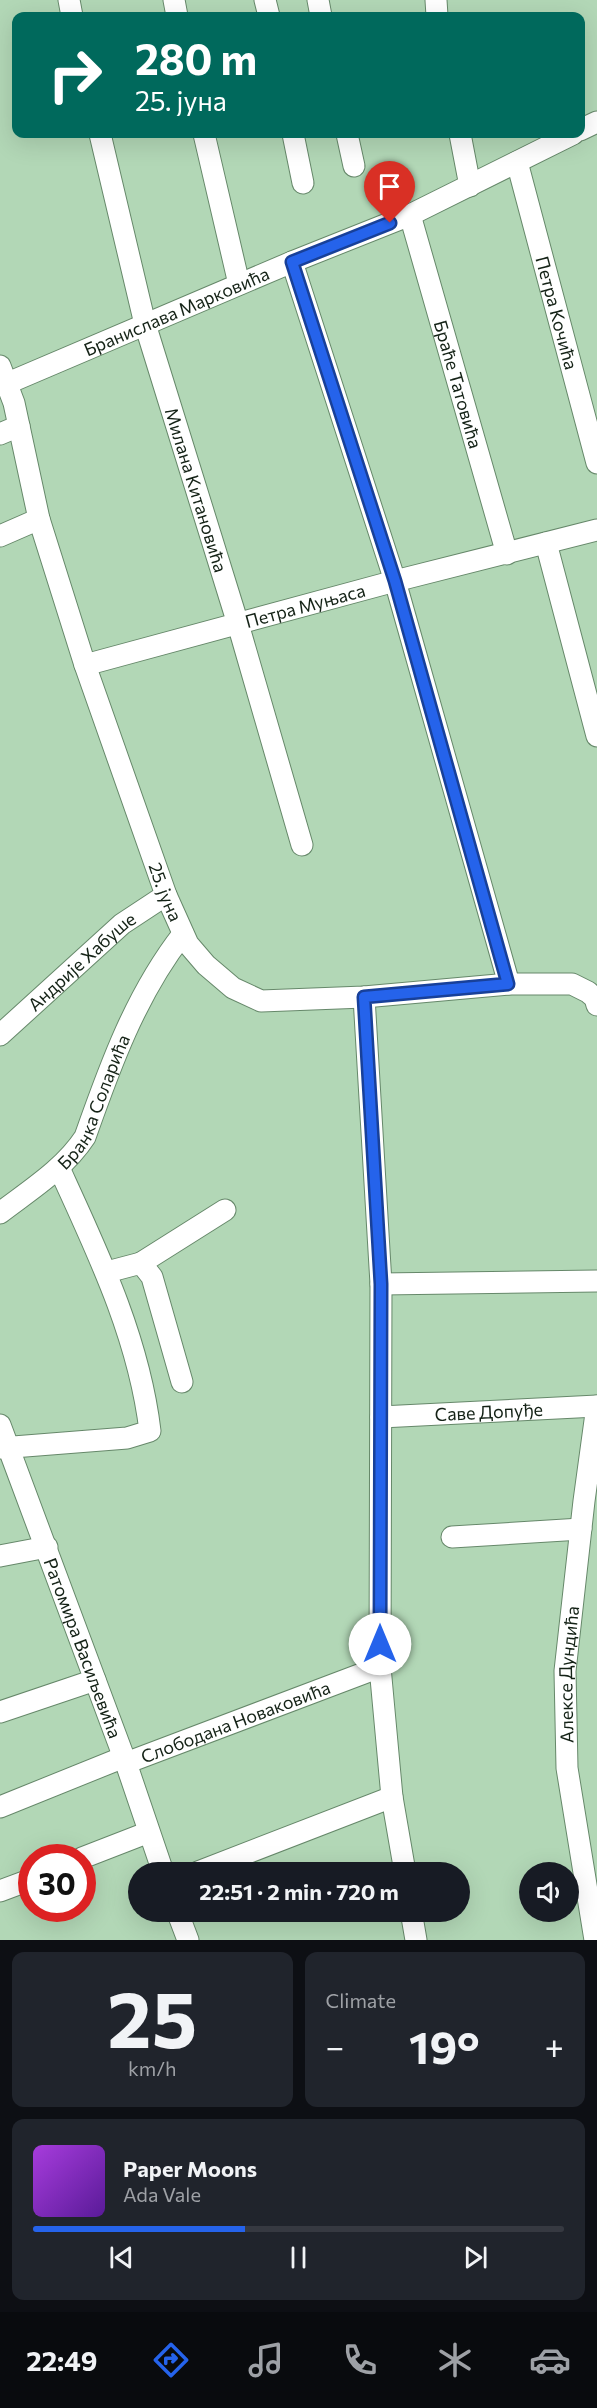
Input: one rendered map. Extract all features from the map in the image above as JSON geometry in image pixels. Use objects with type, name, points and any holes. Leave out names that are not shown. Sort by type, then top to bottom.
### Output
[{"type":"street","name":"Милана Китановића","points":[[101,138],[146,324],[238,624],[302,845]]},
{"type":"street","points":[[205,138],[239,284]]},
{"type":"street","points":[[294,138],[303,183]]},
{"type":"street","points":[[348,138],[354,166]]},
{"type":"street","points":[[461,138],[470,186]]},
{"type":"street","name":"Бранислава Марковића","points":[[4,374],[146,324],[410,215],[565,138]]},
{"type":"street","name":"Петра Кочића","points":[[517,162],[597,463]]},
{"type":"street","name":"Браће Татовића","points":[[410,215],[507,554]]},
{"type":"street","points":[[292,262],[395,581],[508,984]]},
{"type":"street","name":"25. јуна","points":[[4,374],[10,430],[85,665],[166,895],[183,934],[206,966],[233,988],[250,998],[274,1001],[364,997],[508,984],[572,984],[581,987],[596,1000]]},
{"type":"street","points":[[0,536],[39,519]]},
{"type":"street","name":"Петра Муњаса","points":[[85,665],[395,581],[597,530]]},
{"type":"street","points":[[546,543],[597,736]]},
{"type":"street","name":"Андрије Хабуше","points":[[0,1035],[122,924],[166,895]]},
{"type":"street","name":"Бранка Соларића","points":[[4,1447],[127,1438],[150,1431],[139,1366],[107,1272],[59,1168],[85,1137],[124,1033],[169,951],[183,934]]},
{"type":"street","points":[[364,997],[381,1284],[380,1667],[392,1797],[403,1862]]},
{"type":"street","points":[[0,1213],[59,1168]]},
{"type":"street","points":[[107,1272],[141,1263],[225,1210]]},
{"type":"street","points":[[141,1263],[152,1277],[182,1382]]},
{"type":"street","points":[[381,1284],[597,1281]]},
{"type":"street","name":"Саве Допуђе","points":[[381,1417],[597,1406]]},
{"type":"street","name":"Алексе Дундића","points":[[595,1940],[590,1851],[567,1768],[566,1671],[597,1406]]},
{"type":"street","name":"Ратомира Васиљевића","points":[[0,1425],[4,1447],[47,1547],[125,1760],[160,1862]]},
{"type":"street","points":[[452,1536],[581,1529]]},
{"type":"street","points":[[0,1556],[47,1547]]},
{"type":"street","name":"Слободана Новаковића","points":[[0,1807],[380,1667]]},
{"type":"street","points":[[0,1712],[95,1680]]},
{"type":"street","points":[[224,1862],[392,1797]]},
{"type":"street","points":[[96,1853],[149,1832]]},
{"type":"street","points":[[0,1892],[18,1885]]},
{"type":"street","points":[[181,1922],[188,1940]]},
{"type":"street","points":[[413,1922],[416,1940]]},
{"type":"route","points":[[380,1644],[381,1284],[364,997],[508,984],[395,581],[292,262],[390,223]]}]
